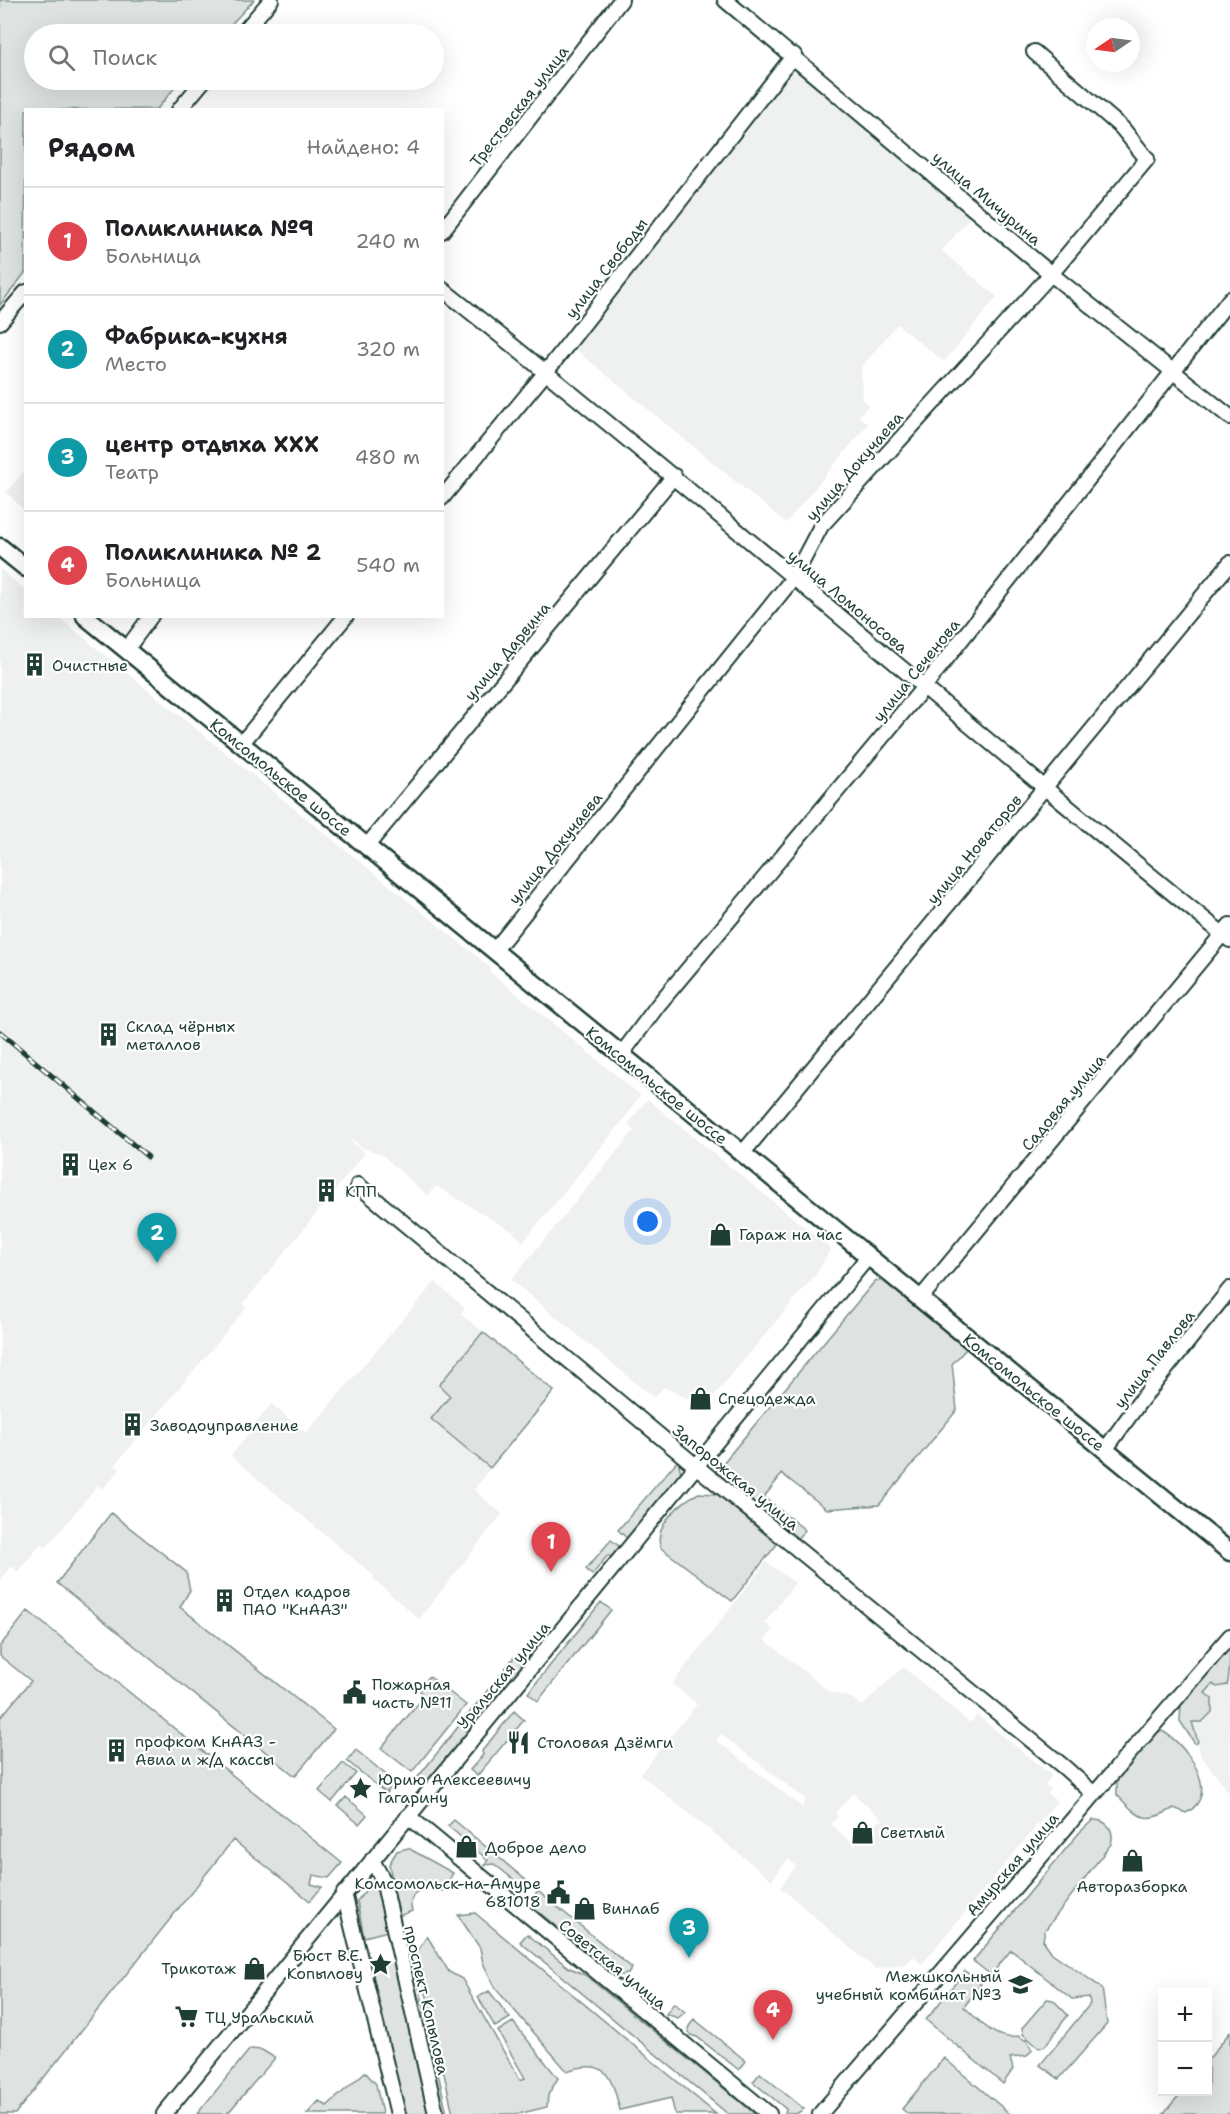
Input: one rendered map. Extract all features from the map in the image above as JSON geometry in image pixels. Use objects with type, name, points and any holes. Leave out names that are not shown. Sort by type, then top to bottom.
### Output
[{"type":"main road","points":[[0,547],[24,566]]},
{"type":"main road","name":"Комсомольское шоссе","points":[[87,618],[1230,1552]]},
{"type":"street","points":[[251,24],[271,0]]},
{"type":"street","name":"Трестовская улица","points":[[444,228],[621,0]]},
{"type":"street","name":"улица Мичурина","points":[[725,0],[794,55],[1051,274],[1230,417]]},
{"type":"street","name":"улица Докучаева","points":[[494,951],[794,577],[821,526],[1051,274],[1147,159],[1122,128],[1034,52]]},
{"type":"street","name":"улица Свободы","points":[[444,496],[546,372],[794,55]]},
{"type":"street","points":[[181,108],[196,90]]},
{"type":"street","name":"улица Ломоносова","points":[[444,291],[674,476],[1045,789],[1228,933]]},
{"type":"street","points":[[0,322],[24,294]]},
{"type":"street","name":"улица Сеченова","points":[[621,1055],[658,1005],[924,687],[1230,299]]},
{"type":"street","name":"улица Дарвина","points":[[366,847],[674,476]]},
{"type":"street","name":"улица Новаторов","points":[[742,1154],[1230,563]]},
{"type":"street","points":[[126,650],[150,618]]},
{"type":"street","points":[[241,744],[344,618]]},
{"type":"street","name":"Садовая улица","points":[[920,1299],[1228,933]]},
{"type":"street","name":"Запорожская улица","points":[[358,1185],[1094,1794]]},
{"type":"street","name":"Уральская улица","points":[[164,2114],[868,1257]]},
{"type":"street","name":"улица Павлова","points":[[1105,1450],[1138,1404],[1230,1289]]},
{"type":"street","name":"Амурская улица","points":[[820,2114],[1230,1636]]},
{"type":"street","name":"Советская улица","points":[[408,1816],[769,2114]]},
{"type":"street","name":"проспект Копылова","points":[[372,1860],[383,1880],[436,2114]]},
{"type":"street","points":[[344,1893],[398,2114]]},
{"type":"shaded area","points":[[0,0],[254,0],[231,24],[24,24],[24,90],[173,90],[158,108],[24,108],[24,274],[0,305]]},
{"type":"shaded area","points":[[796,63],[975,211],[942,251],[997,297],[944,362],[897,324],[861,368],[863,400],[869,405],[859,416],[868,424],[786,523],[569,344]]},
{"type":"shaded area","points":[[24,470],[24,510],[7,493]]},
{"type":"shaded area","points":[[0,569],[24,589],[24,618],[59,618],[491,968],[489,971],[640,1095],[625,1118],[523,1242],[513,1232],[436,1186],[428,1196],[381,1154],[363,1148],[352,1139],[351,1141],[365,1153],[243,1304],[246,1308],[115,1465],[120,1469],[103,1489],[98,1485],[46,1548],[41,1544],[18,1572],[11,1566],[0,1581]]},
{"type":"shaded area","points":[[647,1099],[831,1249],[816,1274],[702,1410],[691,1400],[664,1387],[654,1398],[511,1280],[634,1131],[628,1124]]},
{"type":"shaded area","points":[[888,1279],[968,1347],[952,1364],[957,1410],[879,1505],[827,1509],[782,1474],[764,1497],[805,1530],[795,1541],[713,1475],[875,1281]]},
{"type":"shaded area","points":[[435,1282],[465,1308],[461,1314],[483,1332],[439,1385],[451,1395],[431,1419],[490,1468],[474,1490],[502,1514],[419,1619],[373,1579],[374,1576],[231,1456],[271,1404],[306,1433]]},
{"type":"shaded area","points":[[483,1332],[554,1391],[490,1468],[431,1419],[450,1396],[439,1385]]},
{"type":"shaded area","points":[[678,1460],[680,1480],[630,1541],[618,1530]]},
{"type":"shaded area","points":[[699,1493],[717,1494],[777,1544],[732,1601],[661,1548],[659,1540],[664,1524],[684,1502]]},
{"type":"shaded area","points":[[111,1513],[186,1572],[190,1590],[180,1607],[334,1729],[295,1776],[57,1583]]},
{"type":"shaded area","points":[[611,1540],[623,1549],[615,1560],[608,1555],[592,1575],[586,1569]]},
{"type":"shaded area","points":[[766,1562],[795,1583],[765,1623],[773,1630],[765,1640],[830,1692],[852,1698],[862,1706],[903,1667],[970,1723],[977,1715],[1052,1776],[1045,1785],[1051,1789],[1048,1794],[1057,1801],[922,1964],[913,1956],[906,1964],[875,1969],[780,1887],[796,1866],[788,1859],[772,1880],[640,1774],[697,1704],[672,1684]],"holes":[[[721,1734],[805,1799],[803,1808],[716,1740]],[[853,1793],[883,1820],[875,1823],[855,1846],[831,1824],[838,1816],[835,1813]]]},
{"type":"shaded area","points":[[601,1602],[611,1610],[538,1701],[528,1693]]},
{"type":"shaded area","points":[[28,1611],[342,1863],[329,1878],[313,1875],[311,1884],[322,1887],[310,1901],[233,1840],[15,2114],[0,2114],[0,1718],[31,1681],[0,1656],[0,1646]]},
{"type":"shaded area","points":[[1230,1642],[1227,1685],[1217,1687],[1213,1684],[1205,1693],[1212,1699],[1212,1712],[1202,1722],[1192,1722],[1198,1742],[1195,1744],[1180,1721],[1181,1702]]},
{"type":"shaded area","points":[[515,1656],[526,1665],[428,1785],[418,1777]]},
{"type":"shaded area","points":[[1230,1657],[1230,1794],[1201,1756],[1186,1710]]},
{"type":"shaded area","points":[[429,1676],[466,1705],[412,1772],[381,1748],[423,1698],[420,1690]]},
{"type":"shaded area","points":[[514,1711],[524,1720],[477,1776],[470,1770]]},
{"type":"shaded area","points":[[1162,1731],[1171,1737],[1190,1758],[1201,1782],[1201,1794],[1197,1805],[1186,1813],[1174,1808],[1164,1814],[1149,1818],[1137,1814],[1117,1795],[1117,1774],[1152,1732]]},
{"type":"shaded area","points":[[356,1750],[395,1782],[386,1793],[347,1761]]},
{"type":"shaded area","points":[[343,1763],[356,1773],[332,1802],[319,1791]]},
{"type":"shaded area","points":[[346,1797],[367,1815],[359,1824],[338,1806]]},
{"type":"shaded area","points":[[454,1820],[528,1882],[523,1889],[513,1888],[513,1879],[494,1864],[484,1865],[488,1860],[448,1826]]},
{"type":"shaded area","points":[[1093,1820],[1098,1820],[1109,1827],[1112,1835],[1111,1844],[1045,1930],[1043,1940],[1052,1953],[1102,1988],[1107,2024],[1059,2079],[1040,2065],[1090,2004],[1089,1997],[1072,1999],[1011,1950],[991,1975],[973,1961],[1079,1833]]},
{"type":"shaded area","points":[[408,1848],[453,1873],[443,1891],[428,1886],[416,1892],[411,1902],[412,1911],[399,1916],[389,1864],[397,1851]]},
{"type":"shaded area","points":[[373,1881],[378,1885],[388,1931],[364,1937],[357,1901]]},
{"type":"shaded area","points":[[538,1891],[632,1968],[628,1974],[616,1976],[535,1909],[532,1899]]},
{"type":"shaded area","points":[[475,1913],[716,2114],[675,2114],[671,2098],[620,2110],[610,2079],[605,2072],[599,2068],[590,2067],[567,2071],[496,1989],[483,1963],[480,1948],[458,1915]]},
{"type":"shaded area","points":[[527,1934],[568,1967],[585,1975],[755,2114],[728,2114],[520,1942]]},
{"type":"shaded area","points":[[427,1936],[449,1972],[462,1979],[520,2080],[525,2078],[498,2031],[513,2022],[558,2078],[548,2095],[547,2107],[518,2114],[453,2114],[417,1952]]},
{"type":"shaded area","points":[[413,1957],[447,2114],[442,2114],[407,1958]]},
{"type":"shaded area","points":[[394,1961],[429,2114],[404,2114],[371,1966]]},
{"type":"shaded area","points":[[965,1971],[981,1984],[964,2007],[989,2029],[1003,2036],[1018,2036],[1027,2041],[1032,2050],[1027,2056],[1010,2058],[1013,2069],[1003,2084],[926,2020]]},
{"type":"shaded area","points":[[489,1991],[510,2018],[495,2027],[478,1997]]},
{"type":"shaded area","points":[[1047,1999],[1053,2000],[1068,2015],[1045,2046],[1039,2048],[1023,2034],[1022,2028]]},
{"type":"shaded area","points":[[674,2003],[685,2012],[678,2018],[666,2014]]},
{"type":"shaded area","points":[[694,2019],[746,2061],[739,2070],[697,2037],[690,2035],[688,2028]]},
{"type":"shaded area","points":[[1230,2032],[1230,2114],[1163,2114],[1179,2096],[1212,2096],[1212,2055]]},
{"type":"shaded area","points":[[250,2049],[262,2050],[275,2058],[227,2114],[197,2114]]},
{"type":"shaded area","points":[[944,2058],[1010,2114],[908,2114],[902,2109]]},
{"type":"shaded area","points":[[365,2072],[376,2084],[382,2114],[307,2114],[319,2101],[327,2106]]},
{"type":"shaded area","points":[[760,2073],[804,2109],[796,2114],[785,2113],[786,2109],[753,2082]]},
{"type":"railway","points":[[0,1032],[148,1157]]},
{"type":"place","name":"Очистные","points":[[34,665]]},
{"type":"place","name":"Склад чёрных металлов","points":[[108,1035]]},
{"type":"place","name":"Цех 6","points":[[70,1164]]},
{"type":"place","name":"КПП","points":[[327,1191]]},
{"type":"place","name":"Гараж на час","points":[[721,1234]]},
{"type":"place","name":"Фабрика-кухня","points":[[157,1263]]},
{"type":"place","name":"Спецодежда","points":[[700,1398]]},
{"type":"place","name":"Заводоуправление","points":[[132,1425]]},
{"type":"place","name":"Поликлиника №9","points":[[551,1572]]},
{"type":"place","name":"Отдел кадров ПАО \"КнААЗ\"","points":[[225,1600]]},
{"type":"place","name":"Пожарная часть №11","points":[[354,1693]]},
{"type":"place","name":"Столовая Дзёмги","points":[[519,1742]]},
{"type":"place","name":"профком КнААЗ - Авиа и ж/д кассы","points":[[117,1750]]},
{"type":"place","name":"Юрию Алексеевичу Гагарину","points":[[360,1788]]},
{"type":"place","name":"Светлый","points":[[862,1832]]},
{"type":"place","name":"Доброе дело","points":[[467,1847]]},
{"type":"place","name":"Авторазборка","points":[[1132,1861]]},
{"type":"place","name":"Комсомольск-на-Амуре 681018","points":[[559,1892]]},
{"type":"place","name":"Винлаб","points":[[584,1908]]},
{"type":"place","name":"центр отдыха ХХХ","points":[[689,1958]]},
{"type":"place","name":"Бюст В.Е. Копылову","points":[[381,1964]]},
{"type":"place","name":"Трикотаж","points":[[254,1968]]},
{"type":"place","name":"Межшкольный учебный комбинат №3","points":[[1020,1985]]},
{"type":"place","name":"ТЦ Уральский","points":[[187,2017]]},
{"type":"place","name":"Поликлиника № 2","points":[[773,2040]]}]
